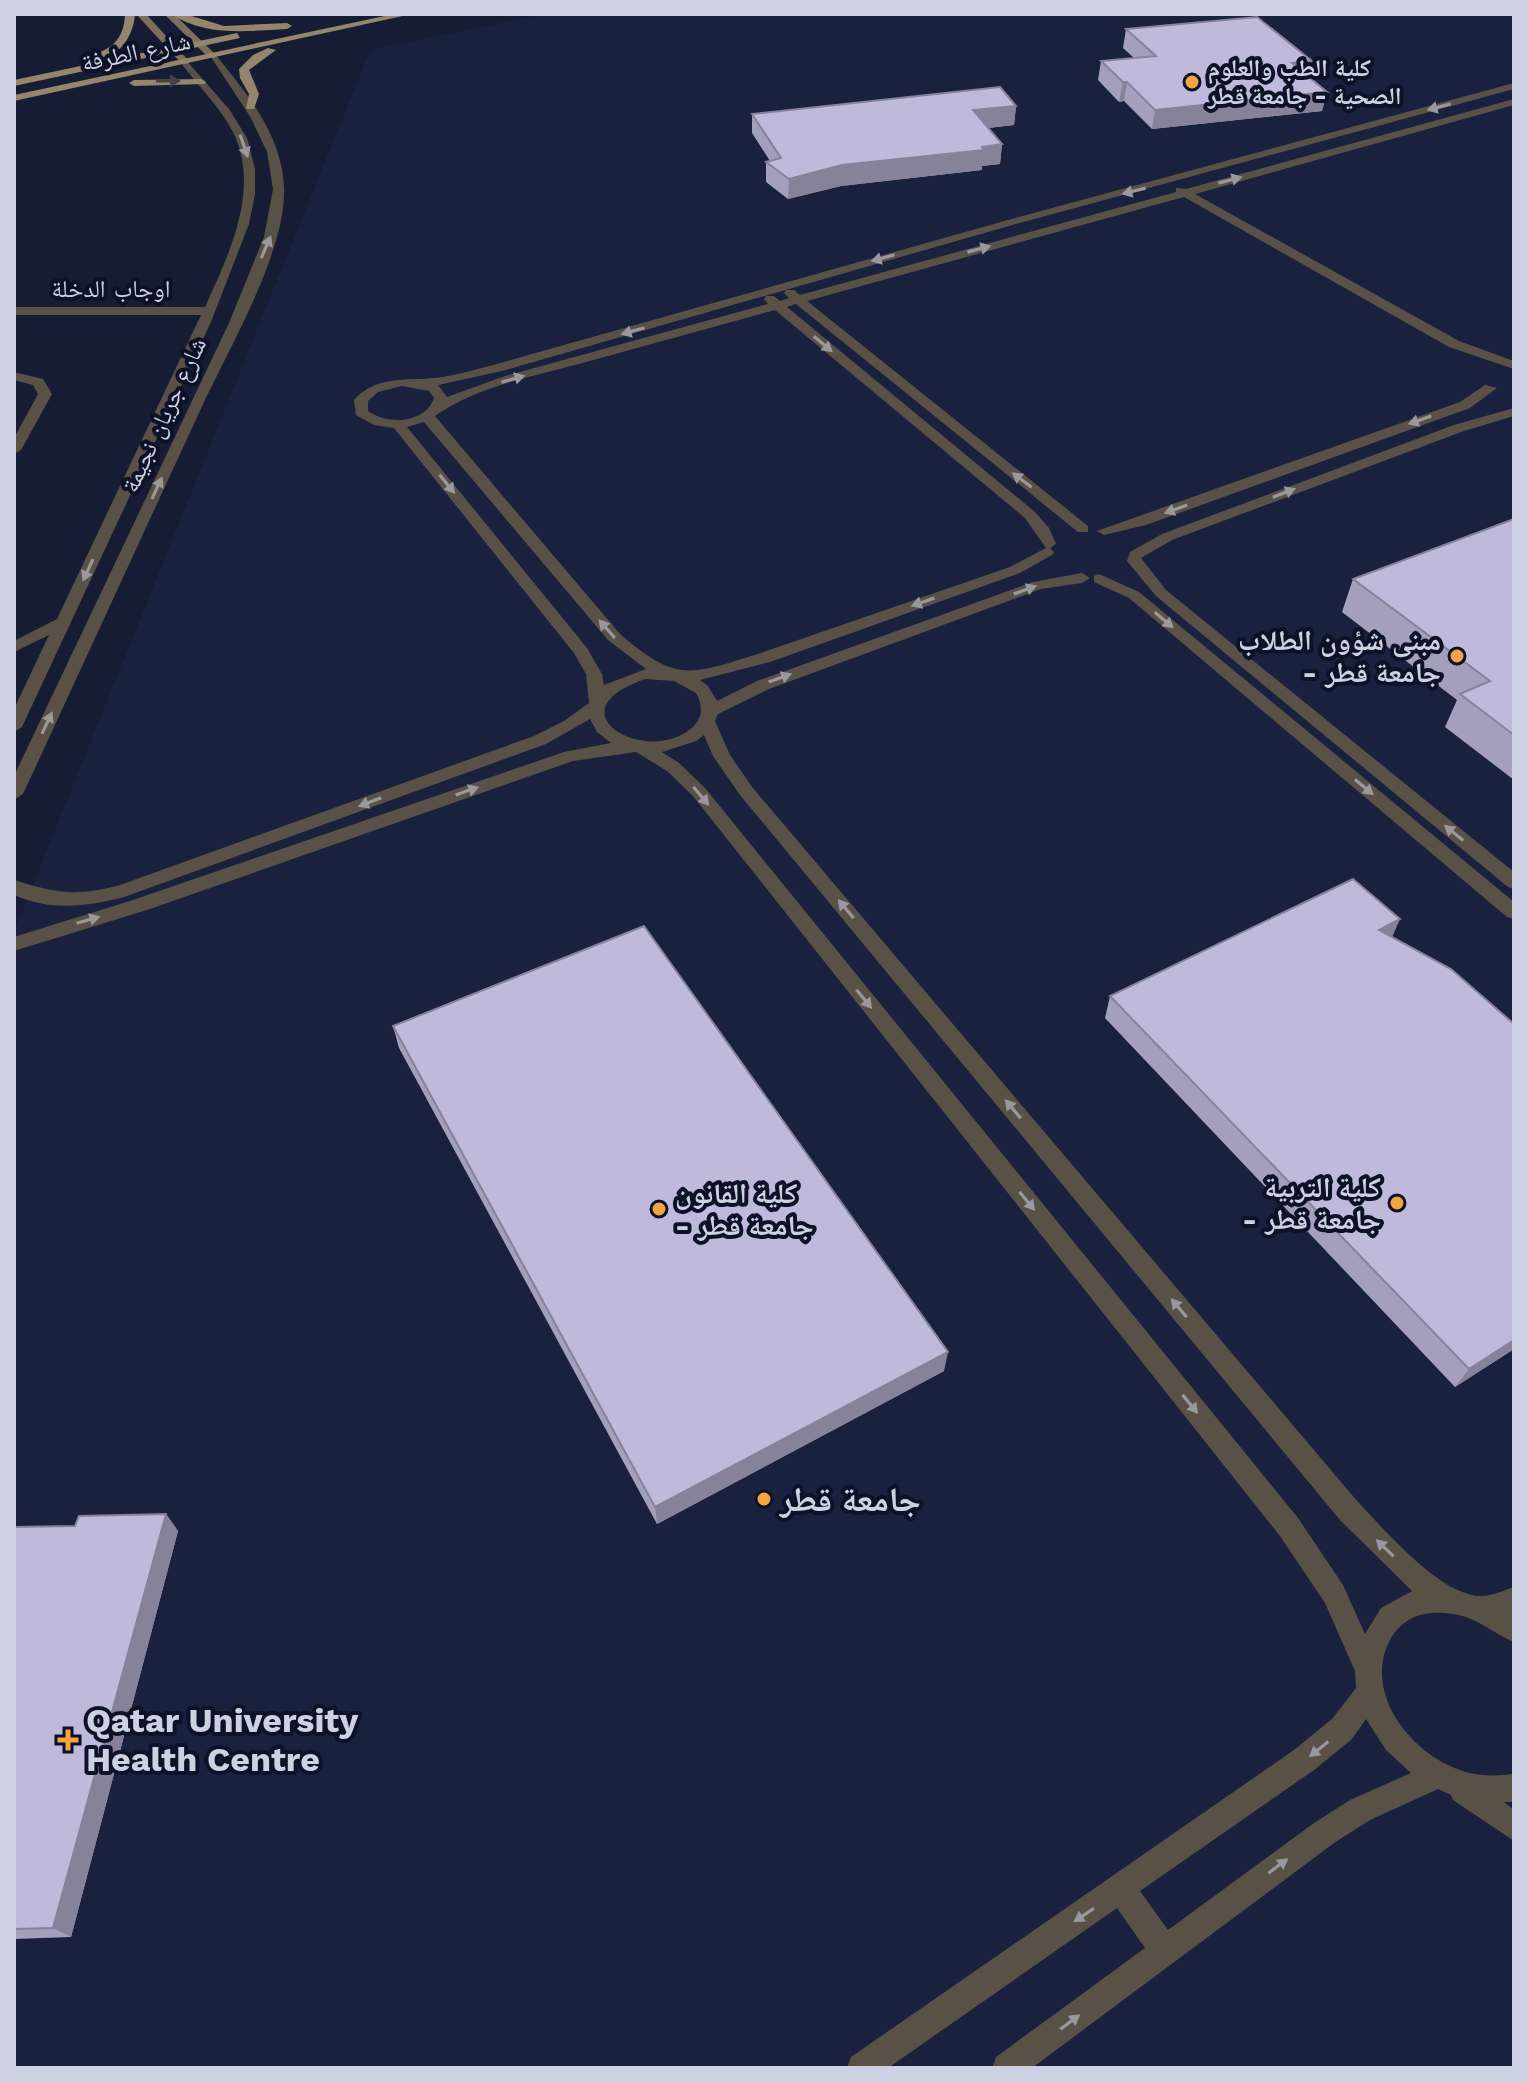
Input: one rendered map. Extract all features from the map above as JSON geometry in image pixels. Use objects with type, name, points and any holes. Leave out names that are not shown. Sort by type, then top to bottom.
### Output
[{"type":"main road","points":[[14,81],[112,50],[128,37],[130,14]]},
{"type":"main road","points":[[141,14],[180,55]]},
{"type":"main road","points":[[169,14],[206,50]]},
{"type":"main road","points":[[176,14],[224,29],[287,26]]},
{"type":"main road","points":[[14,90],[373,14]]},
{"type":"main road","name":"شارع الطرفة","points":[[14,81],[358,25],[407,14]]},
{"type":"main road","name":"شارع الطرفة","points":[[206,50],[301,23]]},
{"type":"main road","points":[[250,107],[254,94],[244,73],[251,60],[275,49],[342,33],[358,25]]},
{"type":"main road","name":"شارع الطرفة","points":[[14,98],[180,55]]},
{"type":"main road","points":[[35,94],[143,82],[201,82]]},
{"type":"street","name":"شارع جريان نجيمة","points":[[14,794],[271,236],[279,197],[277,168],[250,107],[206,50]]},
{"type":"street","name":"شارع جريان نجيمة","points":[[14,727],[18,702],[63,622],[240,238],[249,199],[249,160],[234,124],[180,55]]},
{"type":"street","points":[[1514,86],[1012,222],[497,368],[443,381],[380,387],[361,400],[361,412],[370,419],[398,424],[428,416],[440,405],[498,383],[1514,102]]},
{"type":"street","points":[[1364,128],[1369,135],[1381,139]]},
{"type":"street","points":[[1165,183],[1454,344],[1514,367]]},
{"type":"street","points":[[149,311],[168,308],[199,295],[213,283],[226,250],[240,238]]},
{"type":"street","points":[[784,288],[1083,529]]},
{"type":"street","points":[[763,294],[1038,522],[1057,568],[1127,590],[1514,912]]},
{"type":"street","name":"اوجاب الدخلة","points":[[14,311],[149,311],[205,316]]},
{"type":"street","name":"اوجاب الدخلة","points":[[14,318],[205,316]]},
{"type":"street","points":[[1454,344],[1501,400],[1514,410]]},
{"type":"street","points":[[14,887],[33,897],[56,901],[95,898],[333,816],[540,740],[570,725],[621,680],[644,674],[675,676],[724,670],[764,658],[1015,570],[1048,548],[1058,535],[1083,529],[1104,531],[1141,522],[1465,405],[1490,385],[1499,373],[1514,367]]},
{"type":"street","points":[[14,376],[38,382],[45,394],[14,450]]},
{"type":"street","points":[[873,386],[895,379]]},
{"type":"street","points":[[417,383],[437,391],[441,398],[440,405]]},
{"type":"street","points":[[14,944],[140,905],[570,756],[676,743],[695,734],[708,716],[763,685],[1038,585],[1126,572],[1135,558],[1167,537],[1514,410]]},
{"type":"street","points":[[428,416],[614,637],[638,658],[701,689],[708,700],[708,716],[722,756],[746,791],[1309,1463],[1378,1542],[1444,1600]]},
{"type":"street","points":[[398,424],[581,651],[594,674],[596,719],[602,730],[614,739],[636,746],[673,767],[699,792],[1289,1527],[1334,1594],[1370,1680],[1377,1711],[1401,1747],[1514,1827]]},
{"type":"street","points":[[966,460],[985,453]]},
{"type":"street","points":[[1104,531],[1128,543],[1135,558],[1161,593],[1514,882]]},
{"type":"street","points":[[14,647],[63,622]]},
{"type":"street","points":[[401,790],[415,810]]},
{"type":"street","points":[[333,816],[346,834]]},
{"type":"street","points":[[1470,876],[1492,864]]},
{"type":"street","points":[[862,2068],[1122,1890],[1342,1729],[1370,1680],[1371,1649],[1378,1631],[1405,1606],[1444,1600],[1483,1609],[1514,1629]]},
{"type":"street","points":[[1483,1609],[1514,1600]]},
{"type":"street","points":[[1007,2068],[1324,1833],[1360,1810],[1446,1781],[1479,1791],[1514,1788]]},
{"type":"street","points":[[1122,1890],[1165,1951]]},
{"type":"shaded area","name":"جامعة قطر","points":[[544,14],[1514,14],[1514,2068],[14,2068],[14,931],[370,50]]},
{"type":"building","points":[[1257,17],[1312,61],[1292,63],[1327,92],[1155,110],[1101,61],[1156,56],[1126,29]]},
{"type":"building","points":[[1000,87],[1016,106],[973,110],[1002,144],[982,147],[984,150],[842,165],[789,179],[766,162],[781,158],[752,114]]},
{"type":"building","name":"مبنى شؤون الطلاب - جامعة قطر","points":[[1514,519],[1514,735],[1460,694],[1490,681],[1353,579]]},
{"type":"building","name":"كلية التربية - جامعة قطر","points":[[1353,879],[1400,919],[1379,930],[1451,969],[1514,1024],[1514,1340],[1469,1369],[1110,996]]},
{"type":"building","name":"كلية القانون - جامعة قطر","points":[[644,926],[948,1352],[655,1507],[393,1026]]},
{"type":"building","name":"Qatar University Health Centre","points":[[166,1514],[53,1928],[14,1929],[14,1527],[75,1526],[79,1516]]},
{"type":"place","name":"كلية الطب والعلوم الصحية - جامعة قطر","points":[[1192,82]]},
{"type":"place","name":"مبنى شؤون الطلاب - جامعة قطر","points":[[1457,656]]},
{"type":"place","name":"كلية التربية - جامعة قطر","points":[[1397,1203]]},
{"type":"place","name":"كلية القانون - جامعة قطر","points":[[659,1209]]},
{"type":"place","name":"جامعة قطر","points":[[764,1499]]},
{"type":"place","name":"Qatar University Health Centre","points":[[68,1740]]}]
